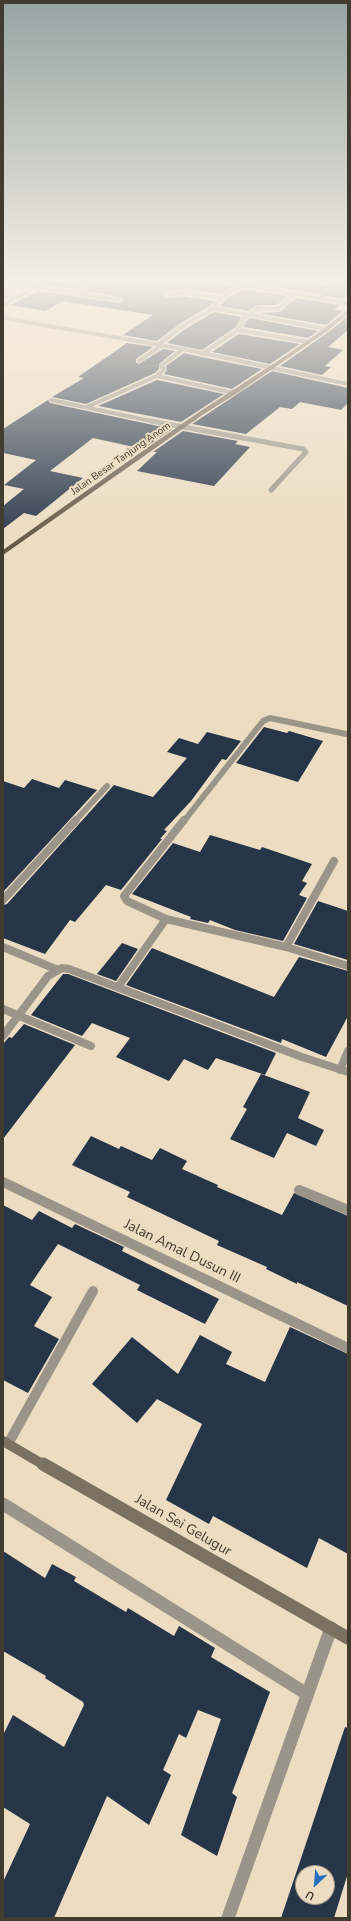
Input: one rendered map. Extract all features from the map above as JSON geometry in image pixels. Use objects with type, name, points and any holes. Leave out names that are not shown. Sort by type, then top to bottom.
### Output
[{"type":"main road","name":"Jalan Besar Tanjung Anom","points":[[3,553],[182,427],[265,372]]},
{"type":"main road","name":"Jalan Sei Gelugur","points":[[5,1443],[348,1638]]},
{"type":"street","points":[[86,407],[158,376],[162,372]]},
{"type":"street","points":[[288,372],[348,384]]},
{"type":"street","points":[[158,376],[234,393]]},
{"type":"street","points":[[51,400],[182,427],[303,449],[306,452],[272,490]]},
{"type":"street","points":[[346,734],[270,718],[263,721],[124,896],[127,901],[166,918],[286,946],[348,966]]},
{"type":"street","points":[[3,900],[107,786]]},
{"type":"street","points":[[286,946],[334,861]]},
{"type":"street","points":[[118,987],[166,918]]},
{"type":"street","points":[[3,947],[58,970]]},
{"type":"street","points":[[3,1036],[48,976],[58,970],[69,969],[344,1071],[348,1051]]},
{"type":"street","points":[[3,1009],[91,1046]]},
{"type":"street","name":"Jalan Amal Dusun III","points":[[3,1182],[348,1348]]},
{"type":"street","points":[[299,1190],[348,1210]]},
{"type":"street","points":[[5,1443],[93,1291]]},
{"type":"street","points":[[3,1504],[307,1694]]},
{"type":"street","points":[[228,1918],[331,1628]]},
{"type":"building","points":[[86,372],[156,372],[86,404],[52,397],[84,378],[78,377]]},
{"type":"building","points":[[166,372],[258,372],[232,389],[164,374]]},
{"type":"building","points":[[271,372],[348,388],[348,403],[341,410],[300,402],[292,409],[280,407],[246,434],[192,424]]},
{"type":"building","points":[[306,372],[326,372],[322,375]]},
{"type":"building","points":[[157,380],[224,394],[181,422],[98,406]]},
{"type":"building","points":[[48,400],[50,403],[172,429],[143,449],[93,438],[50,471],[83,478],[36,516],[24,513],[3,529],[3,506],[24,489],[4,485],[36,460],[3,453],[3,429]]},
{"type":"building","points":[[183,431],[238,441],[235,444],[250,447],[214,486],[137,471],[157,452],[153,452]]},
{"type":"building","points":[[264,727],[287,733],[289,731],[323,741],[298,782],[236,763]]},
{"type":"building","points":[[207,732],[241,741],[226,760],[222,759],[191,801],[164,830],[167,831],[160,839],[162,839],[121,890],[106,885],[75,922],[70,920],[45,954],[3,938],[3,905],[7,904],[114,785],[153,797],[187,758],[167,752],[179,738],[198,744]]},
{"type":"building","points":[[32,779],[59,788],[65,780],[97,790],[3,892],[3,781],[24,788]]},
{"type":"building","points":[[210,835],[260,850],[262,847],[312,864],[302,881],[307,883],[299,895],[307,898],[283,941],[235,930],[210,920],[208,923],[190,919],[191,917],[132,894],[173,843],[200,852]]},
{"type":"building","points":[[318,901],[348,911],[348,960],[294,944]]},
{"type":"building","points":[[122,943],[138,949],[116,981],[97,974]]},
{"type":"building","points":[[152,948],[274,997],[299,957],[348,971],[348,1016],[326,1057],[282,1039],[281,1043],[126,985]]},
{"type":"building","points":[[63,974],[68,974],[276,1053],[265,1075],[216,1058],[208,1070],[184,1059],[169,1081],[116,1057],[130,1038],[92,1023],[82,1036],[31,1015]]},
{"type":"building","points":[[24,1024],[75,1045],[3,1139],[3,1044],[9,1037],[12,1038]]},
{"type":"building","points":[[261,1074],[310,1092],[298,1118],[324,1130],[316,1146],[287,1133],[274,1158],[230,1139],[247,1109],[243,1107]]},
{"type":"building","points":[[91,1136],[119,1149],[121,1146],[152,1160],[160,1148],[187,1161],[182,1169],[218,1185],[217,1187],[282,1215],[294,1193],[348,1216],[348,1306],[297,1282],[297,1284],[266,1269],[267,1267],[217,1245],[219,1241],[127,1197],[130,1192],[72,1165]]},
{"type":"building","points":[[3,1205],[32,1220],[39,1211],[72,1228],[75,1224],[124,1247],[122,1251],[219,1299],[205,1324],[137,1290],[140,1285],[58,1244],[30,1285],[52,1297],[34,1326],[59,1339],[28,1393],[3,1380]]},
{"type":"building","points":[[290,1327],[348,1354],[348,1554],[319,1538],[307,1568],[213,1516],[209,1524],[166,1500],[202,1424],[157,1399],[137,1423],[92,1384],[132,1337],[178,1374],[200,1335],[232,1352],[226,1364],[265,1382]]},
{"type":"building","points":[[3,1551],[45,1578],[52,1564],[76,1577],[74,1581],[126,1612],[128,1608],[174,1636],[179,1626],[215,1648],[211,1657],[270,1692],[232,1793],[237,1797],[217,1856],[181,1835],[221,1719],[198,1710],[186,1738],[179,1734],[163,1770],[171,1775],[149,1825],[107,1796],[54,1918],[3,1918],[3,1882],[30,1824],[3,1807],[3,1735],[13,1715],[64,1747],[84,1705],[83,1702],[45,1678],[46,1676],[3,1651]]},
{"type":"building","points":[[345,1727],[348,1728],[348,1873],[334,1918],[281,1918],[295,1876],[295,1905],[335,1905],[335,1865],[299,1865]]}]
